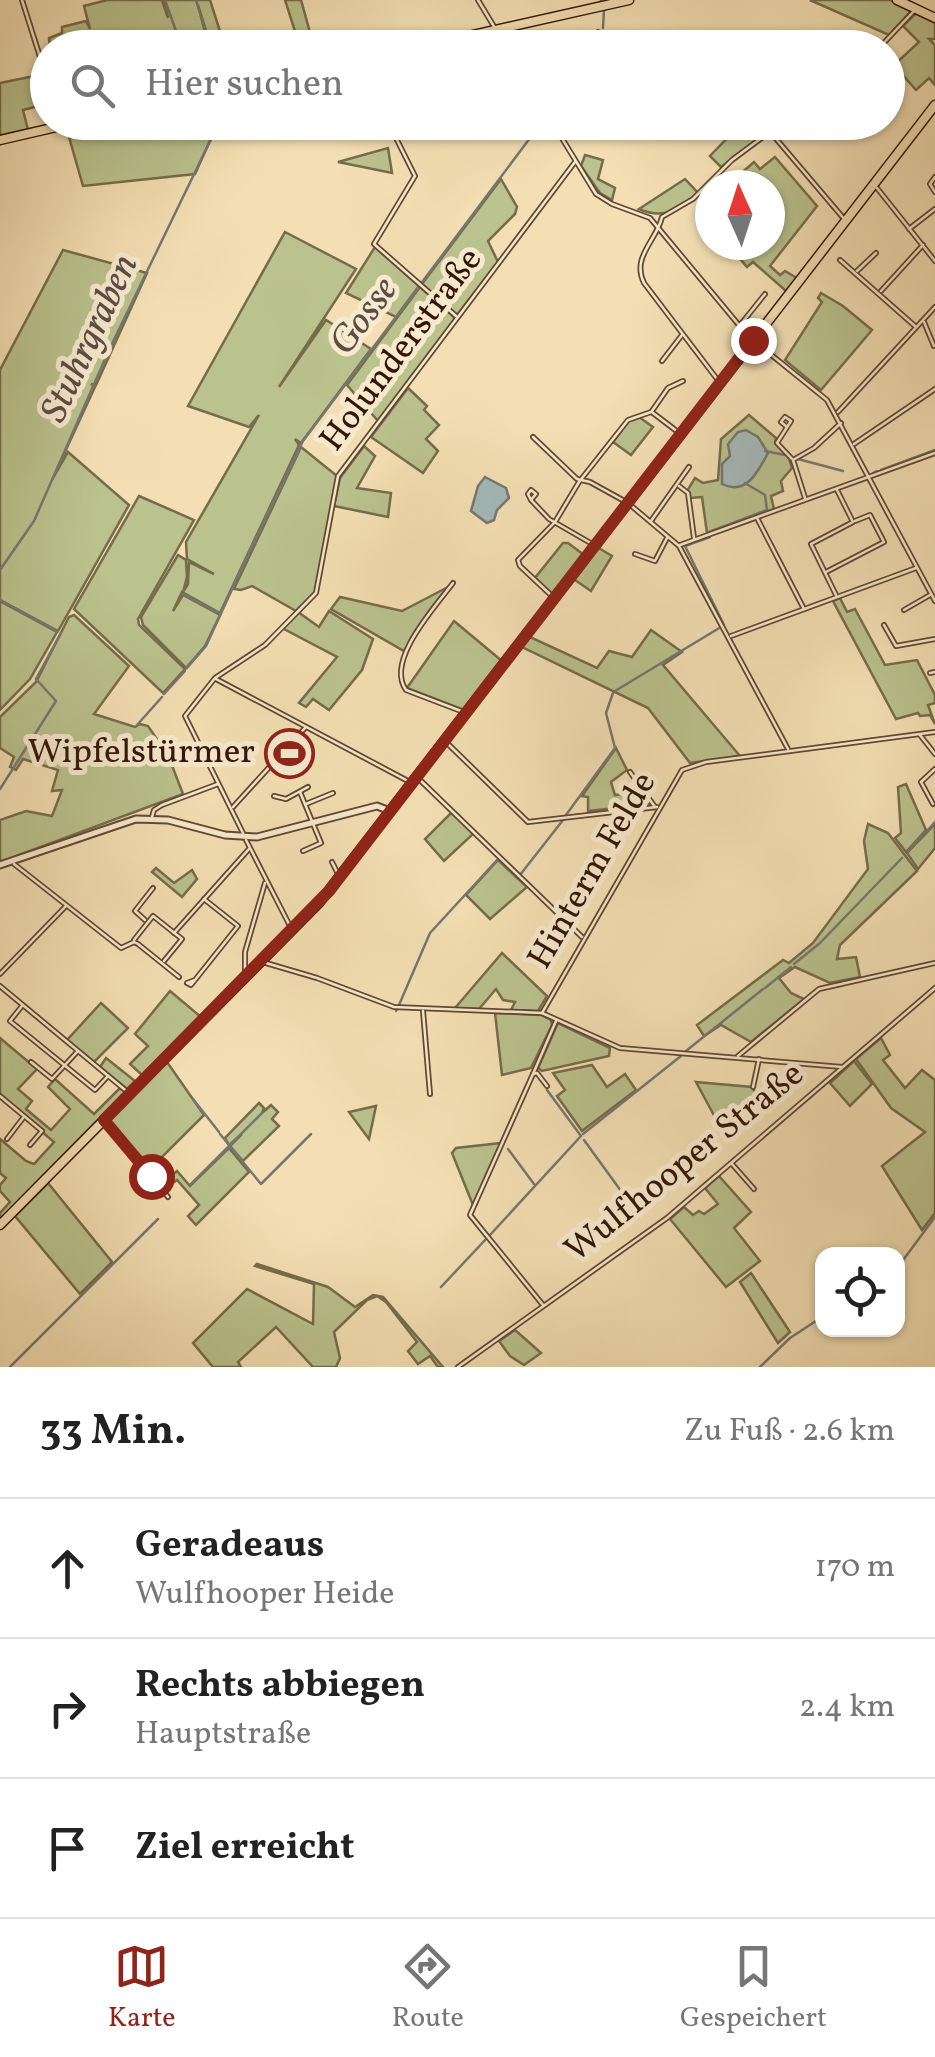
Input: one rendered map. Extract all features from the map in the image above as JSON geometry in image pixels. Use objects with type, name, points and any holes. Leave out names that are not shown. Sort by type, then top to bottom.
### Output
[{"type":"main road","points":[[492,30],[629,0]]},
{"type":"main road","points":[[897,0],[935,18]]},
{"type":"main road","points":[[0,1225],[340,878],[934,110]]},
{"type":"main road","points":[[0,140],[30,132]]},
{"type":"street","points":[[22,0],[32,30]]},
{"type":"street","points":[[478,0],[496,29]]},
{"type":"street","points":[[896,30],[918,7]]},
{"type":"street","points":[[399,140],[415,176],[374,244],[458,318]]},
{"type":"street","points":[[562,140],[596,194],[650,218],[753,340],[822,394],[935,601]]},
{"type":"street","points":[[650,218],[662,217],[693,200],[732,160],[759,140]]},
{"type":"street","points":[[777,140],[846,221]]},
{"type":"street","name":"Holunderstraße","points":[[220,783],[185,716],[215,678],[266,644],[316,593],[338,476],[575,162]]},
{"type":"street","points":[[935,177],[930,184],[935,192]]},
{"type":"street","points":[[873,185],[935,262]]},
{"type":"street","points":[[909,229],[935,209]]},
{"type":"street","points":[[662,217],[660,227],[647,244],[639,273],[721,382]]},
{"type":"street","points":[[880,292],[922,246]]},
{"type":"street","points":[[856,272],[876,253]]},
{"type":"street","points":[[840,260],[916,328]]},
{"type":"street","points":[[740,326],[764,294]]},
{"type":"street","points":[[836,414],[935,307]]},
{"type":"street","points":[[923,321],[934,346]]},
{"type":"street","points":[[662,361],[683,333]]},
{"type":"street","points":[[554,599],[518,560],[554,522],[580,481],[628,420],[651,412],[668,388],[683,381]]},
{"type":"street","points":[[852,445],[935,389]]},
{"type":"street","points":[[651,412],[681,434]]},
{"type":"street","points":[[793,460],[814,448],[841,423]]},
{"type":"street","points":[[787,427],[776,443],[793,460],[806,499]]},
{"type":"street","points":[[533,437],[580,481],[590,482],[628,504],[679,546],[788,751]]},
{"type":"street","points":[[679,546],[935,453]]},
{"type":"street","points":[[650,522],[689,467]]},
{"type":"street","points":[[677,485],[688,494],[694,540]]},
{"type":"street","points":[[836,488],[853,522]]},
{"type":"street","points":[[531,500],[554,522],[596,545]]},
{"type":"street","points":[[824,573],[884,542],[870,515],[810,544],[824,573],[836,597]]},
{"type":"street","points":[[757,517],[804,609]]},
{"type":"street","points":[[635,554],[655,561],[668,537]]},
{"type":"street","points":[[730,637],[918,568]]},
{"type":"street","points":[[453,583],[404,652],[401,680],[406,690],[465,714]]},
{"type":"street","points":[[904,610],[932,594]]},
{"type":"street","points":[[884,625],[896,646],[935,639]]},
{"type":"street","points":[[215,678],[415,780],[582,938]]},
{"type":"street","points":[[232,808],[306,727]]},
{"type":"street","name":"Hinterm Felde","points":[[542,1013],[657,807],[686,767],[935,732]]},
{"type":"street","points":[[920,734],[935,754]]},
{"type":"street","points":[[445,741],[528,822],[657,807]]},
{"type":"street","points":[[933,804],[921,782],[935,769]]},
{"type":"street","points":[[630,772],[657,807]]},
{"type":"street","points":[[151,818],[154,810],[220,783],[293,930]]},
{"type":"street","points":[[274,796],[283,800],[308,786]]},
{"type":"street","points":[[300,792],[322,843],[304,852]]},
{"type":"street","points":[[305,804],[334,794]]},
{"type":"street","points":[[0,865],[110,826],[151,818],[245,837],[269,836],[377,806],[390,811]]},
{"type":"street","points":[[174,933],[250,848]]},
{"type":"street","points":[[13,862],[121,948],[134,942]]},
{"type":"street","points":[[332,862],[340,878]]},
{"type":"street","points":[[246,978],[246,952],[266,881]]},
{"type":"street","points":[[147,922],[134,911],[153,888]]},
{"type":"street","points":[[195,980],[238,926],[204,899]]},
{"type":"street","points":[[0,974],[67,905]]},
{"type":"street","points":[[134,942],[134,936],[153,916],[182,939],[163,963]]},
{"type":"street","points":[[134,942],[179,976]]},
{"type":"street","points":[[262,961],[384,1004],[542,1013],[620,1048],[843,1067]]},
{"type":"street","points":[[736,1058],[819,989],[935,963]]},
{"type":"street","points":[[0,986],[130,1094]]},
{"type":"street","name":"Wulfhooper Straße","points":[[458,1367],[667,1218],[935,988]]},
{"type":"street","points":[[22,1005],[10,1020],[65,1066],[95,1090],[108,1076]]},
{"type":"street","points":[[423,1008],[430,1094]]},
{"type":"street","points":[[544,1306],[470,1214],[556,1020]]},
{"type":"street","points":[[31,1062],[52,1079],[78,1051]]},
{"type":"street","points":[[753,1087],[758,1059]]},
{"type":"street","points":[[532,1074],[537,1074],[547,1086]]},
{"type":"street","points":[[0,1096],[42,1131],[30,1146]]},
{"type":"street","points":[[7,1139],[24,1117]]},
{"type":"street","points":[[104,1120],[168,1197]]},
{"type":"street","points":[[732,1163],[754,1190]]},
{"type":"green space","points":[[107,0],[162,0],[168,18],[164,0],[210,0],[220,30],[206,30],[198,5],[205,30],[62,30],[86,21],[90,29],[84,6]]},
{"type":"green space","points":[[285,0],[301,0],[309,30],[295,30]]},
{"type":"green space","points":[[810,0],[890,0],[912,10],[894,30],[878,30]]},
{"type":"green space","points":[[916,13],[935,21],[935,39],[929,39],[935,45],[935,85],[929,78],[916,90],[905,78],[905,55],[919,42],[903,26]]},
{"type":"green space","points":[[30,77],[30,108],[23,110],[28,130],[0,136],[0,83]]},
{"type":"green space","points":[[70,140],[210,140],[195,174],[83,186]]},
{"type":"green space","points":[[725,140],[757,140],[721,167],[710,156]]},
{"type":"green space","points":[[388,148],[392,173],[338,162]]},
{"type":"green space","points":[[585,155],[603,160],[598,179],[615,188],[612,200],[600,193],[581,166]]},
{"type":"green space","points":[[775,157],[817,206],[785,247],[785,170],[745,170],[754,162],[760,169]]},
{"type":"green space","points":[[501,179],[517,207],[515,214],[488,241],[498,262],[457,315],[422,284]]},
{"type":"green space","points":[[685,179],[695,190],[695,195],[670,212],[656,214],[639,209]]},
{"type":"green space","points":[[285,232],[356,269],[279,387],[326,320],[371,349],[301,443],[295,439],[299,445],[220,613],[182,592],[173,611],[183,595],[220,615],[205,646],[186,668],[143,625],[141,617],[178,555],[186,560],[183,592],[188,584],[189,562],[214,574],[187,559],[186,542],[259,415],[249,427],[188,406]]},
{"type":"green space","points":[[375,247],[419,286],[396,317],[346,293]]},
{"type":"green space","points":[[63,250],[147,273],[96,385],[91,384],[95,387],[52,480],[68,452],[129,505],[58,631],[0,600],[0,370]]},
{"type":"green space","points":[[741,260],[775,260],[770,266],[780,275],[785,271],[797,278],[786,291],[753,262],[747,267]]},
{"type":"green space","points":[[420,287],[454,321],[378,421],[347,385]]},
{"type":"green space","points":[[821,293],[872,330],[821,390],[785,360],[822,302],[818,298]]},
{"type":"green space","points":[[408,388],[427,406],[424,410],[439,425],[426,439],[438,451],[423,473],[371,437]]},
{"type":"green space","points":[[749,415],[776,438],[792,468],[781,481],[783,491],[771,496],[774,509],[707,533],[702,497],[690,498],[687,491],[695,478],[703,483],[718,480],[721,439]]},
{"type":"green space","points":[[639,417],[653,427],[631,455],[613,442],[629,420]]},
{"type":"green space","points":[[364,446],[375,456],[357,488],[391,493],[388,517],[334,506],[340,478]]},
{"type":"green space","points":[[301,447],[337,476],[315,592],[296,611],[252,586],[234,589]]},
{"type":"green space","points":[[139,496],[194,520],[138,619],[139,625],[185,669],[163,693],[74,609]]},
{"type":"green space","points":[[563,543],[584,555],[553,595],[535,578]]},
{"type":"green space","points":[[597,547],[612,556],[591,591],[572,578]]},
{"type":"green space","points":[[450,586],[404,651],[331,609],[340,597],[402,611]]},
{"type":"green space","points":[[840,598],[847,612],[855,609],[885,665],[917,660],[935,695],[935,703],[928,705],[935,724],[930,715],[918,713],[896,719],[833,601]]},
{"type":"green space","points":[[0,601],[57,632],[30,679],[0,710]]},
{"type":"green space","points":[[329,611],[373,639],[362,670],[329,710],[313,699],[306,707],[299,703],[337,657],[282,628],[298,612],[319,627]]},
{"type":"green space","points":[[74,615],[129,666],[94,714],[135,727],[148,726],[168,755],[183,794],[0,862],[0,820],[26,811],[52,816],[62,790],[52,791],[58,770],[23,759],[16,770],[10,767],[14,757],[0,748],[0,717],[36,682],[69,617]]},
{"type":"green space","points":[[454,621],[502,661],[464,710],[407,688]]},
{"type":"green space","points":[[651,630],[682,652],[663,665],[740,756],[690,763],[648,708],[520,646],[528,636],[597,668],[609,651],[632,657]]},
{"type":"green space","points":[[616,748],[627,770],[611,782],[615,795],[644,791],[653,804],[588,811],[588,797],[582,796]]},
{"type":"green space","points":[[906,784],[926,830],[906,852],[895,838],[901,833],[898,787]]},
{"type":"green space","points":[[452,812],[473,834],[444,861],[425,839]]},
{"type":"green space","points":[[868,824],[888,833],[917,871],[840,945],[837,959],[856,957],[860,977],[830,983],[795,967],[779,978],[791,993],[804,999],[751,1042],[721,1025],[704,1036],[697,1025],[783,960],[789,963],[813,943],[868,869],[864,841]]},
{"type":"green space","points":[[935,824],[935,848],[918,869],[907,853]]},
{"type":"green space","points":[[498,860],[527,887],[490,919],[466,895]]},
{"type":"green space","points":[[156,868],[174,883],[192,870],[197,879],[182,897],[152,872]]},
{"type":"green space","points":[[502,953],[547,996],[538,1011],[511,1010],[515,1002],[503,1000],[496,989],[479,1009],[455,1008]]},
{"type":"green space","points":[[170,991],[201,1017],[142,1075],[130,1064],[148,1046],[135,1034]]},
{"type":"green space","points":[[101,1003],[128,1028],[94,1062],[67,1040]]},
{"type":"green space","points":[[495,1013],[541,1015],[551,1020],[531,1068],[502,1075]]},
{"type":"green space","points":[[558,1023],[610,1048],[609,1056],[542,1071],[538,1068]]},
{"type":"green space","points":[[0,1038],[37,1069],[18,1089],[32,1101],[26,1109],[51,1130],[70,1109],[48,1087],[55,1079],[94,1114],[120,1088],[125,1092],[0,1220],[0,1213],[10,1202],[0,1191],[6,1178],[0,1173],[0,1139],[34,1164],[54,1142],[0,1095]]},
{"type":"green space","points":[[881,1038],[890,1055],[883,1060],[905,1088],[922,1070],[935,1080],[935,1213],[922,1230],[882,1166],[925,1132],[891,1108],[856,1059]]},
{"type":"green space","points":[[106,1058],[135,1081],[127,1089],[100,1067]]},
{"type":"green space","points":[[854,1061],[872,1084],[850,1106],[830,1083]]},
{"type":"green space","points":[[167,1062],[204,1115],[149,1170],[108,1121]]},
{"type":"green space","points":[[592,1065],[607,1087],[625,1074],[636,1090],[582,1131],[557,1096],[565,1090],[553,1073]]},
{"type":"green space","points":[[696,1082],[752,1087],[762,1103],[723,1132]]},
{"type":"green space","points":[[259,1103],[264,1108],[262,1113],[271,1105],[278,1112],[272,1119],[279,1126],[243,1161],[230,1146],[242,1134],[229,1145],[225,1138]]},
{"type":"green space","points":[[376,1106],[369,1139],[349,1112]]},
{"type":"green space","points":[[501,1143],[473,1205],[452,1153],[456,1148]]},
{"type":"green space","points":[[229,1148],[249,1172],[196,1225],[188,1216],[199,1205],[177,1180],[164,1189],[161,1185],[177,1171],[190,1186]]},
{"type":"green space","points":[[719,1176],[751,1212],[734,1228],[760,1261],[726,1287],[670,1219],[684,1207],[693,1215],[699,1211],[704,1214],[718,1204],[705,1188]]},
{"type":"green space","points":[[48,1183],[112,1262],[80,1294],[15,1216]]},
{"type":"green space","points":[[257,1264],[328,1287],[355,1307],[373,1295],[383,1297],[443,1367],[438,1367],[430,1356],[418,1364],[408,1351],[417,1342],[377,1296],[367,1300],[334,1332],[340,1358],[336,1367],[313,1367],[276,1327],[238,1362],[241,1367],[213,1367],[193,1343],[247,1289],[313,1324],[314,1284]]},
{"type":"green space","points":[[751,1273],[790,1332],[778,1343],[740,1282]]},
{"type":"green space","points":[[515,1330],[541,1353],[524,1365],[510,1356],[499,1341]]},
{"type":"shaded area","points":[[746,430],[758,437],[768,453],[750,480],[730,487],[722,484],[722,464],[730,456],[728,444],[738,432]]},
{"type":"shaded area","points":[[485,477],[506,488],[509,498],[497,510],[494,520],[487,523],[471,511],[478,486]]},
{"type":"waterway","name":"Stuhrgraben","points":[[165,0],[176,30]]},
{"type":"waterway","points":[[196,0],[205,30]]},
{"type":"waterway","name":"Gosse","points":[[603,28],[604,10]]},
{"type":"waterway","name":"Stuhrgraben","points":[[0,570],[34,521],[109,350],[211,140]]},
{"type":"waterway","name":"Gosse","points":[[249,553],[303,441],[529,140]]},
{"type":"waterway","points":[[881,470],[935,450]]},
{"type":"waterway","points":[[765,451],[785,455]]},
{"type":"waterway","points":[[798,459],[843,471]]},
{"type":"waterway","points":[[873,473],[877,471]]},
{"type":"waterway","points":[[709,532],[767,510],[765,495],[745,483]]},
{"type":"waterway","points":[[710,537],[685,546],[724,625]]},
{"type":"waterway","name":"Gosse","points":[[187,668],[206,646],[247,557]]},
{"type":"waterway","points":[[183,594],[221,614]]},
{"type":"waterway","points":[[0,600],[57,631]]},
{"type":"waterway","points":[[615,691],[721,627]]},
{"type":"waterway","points":[[0,789],[56,701],[36,679],[61,633]]},
{"type":"waterway","name":"Gosse","points":[[164,694],[185,671]]},
{"type":"waterway","points":[[566,815],[615,748],[606,713],[613,693]]},
{"type":"waterway","name":"Gosse","points":[[137,725],[162,697]]},
{"type":"waterway","points":[[520,875],[563,820]]},
{"type":"waterway","points":[[927,831],[935,822]]},
{"type":"waterway","points":[[908,851],[925,832]]},
{"type":"waterway","points":[[794,964],[820,943],[902,858]]},
{"type":"waterway","points":[[399,1005],[430,933],[498,859],[517,878]]},
{"type":"waterway","points":[[765,988],[791,967]]},
{"type":"waterway","points":[[686,1051],[763,989]]},
{"type":"waterway","points":[[583,1134],[681,1056]]},
{"type":"waterway","points":[[490,1235],[581,1136],[547,1090]]},
{"type":"waterway","points":[[193,1099],[219,1132]]},
{"type":"waterway","points":[[190,1185],[262,1113]]},
{"type":"waterway","points":[[220,1134],[261,1184],[311,1134]]},
{"type":"waterway","points":[[584,1140],[629,1202]]},
{"type":"waterway","points":[[508,1149],[534,1184]]},
{"type":"waterway","points":[[905,1258],[935,1217]]},
{"type":"waterway","points":[[10,1367],[158,1219]]},
{"type":"waterway","points":[[441,1287],[487,1238]]},
{"type":"waterway","points":[[760,1367],[790,1338],[815,1322]]},
{"type":"place","name":"Wipfelstürmer","points":[[290,753]]},
{"type":"route","points":[[151,1176],[104,1120],[329,891],[753,340]]}]
